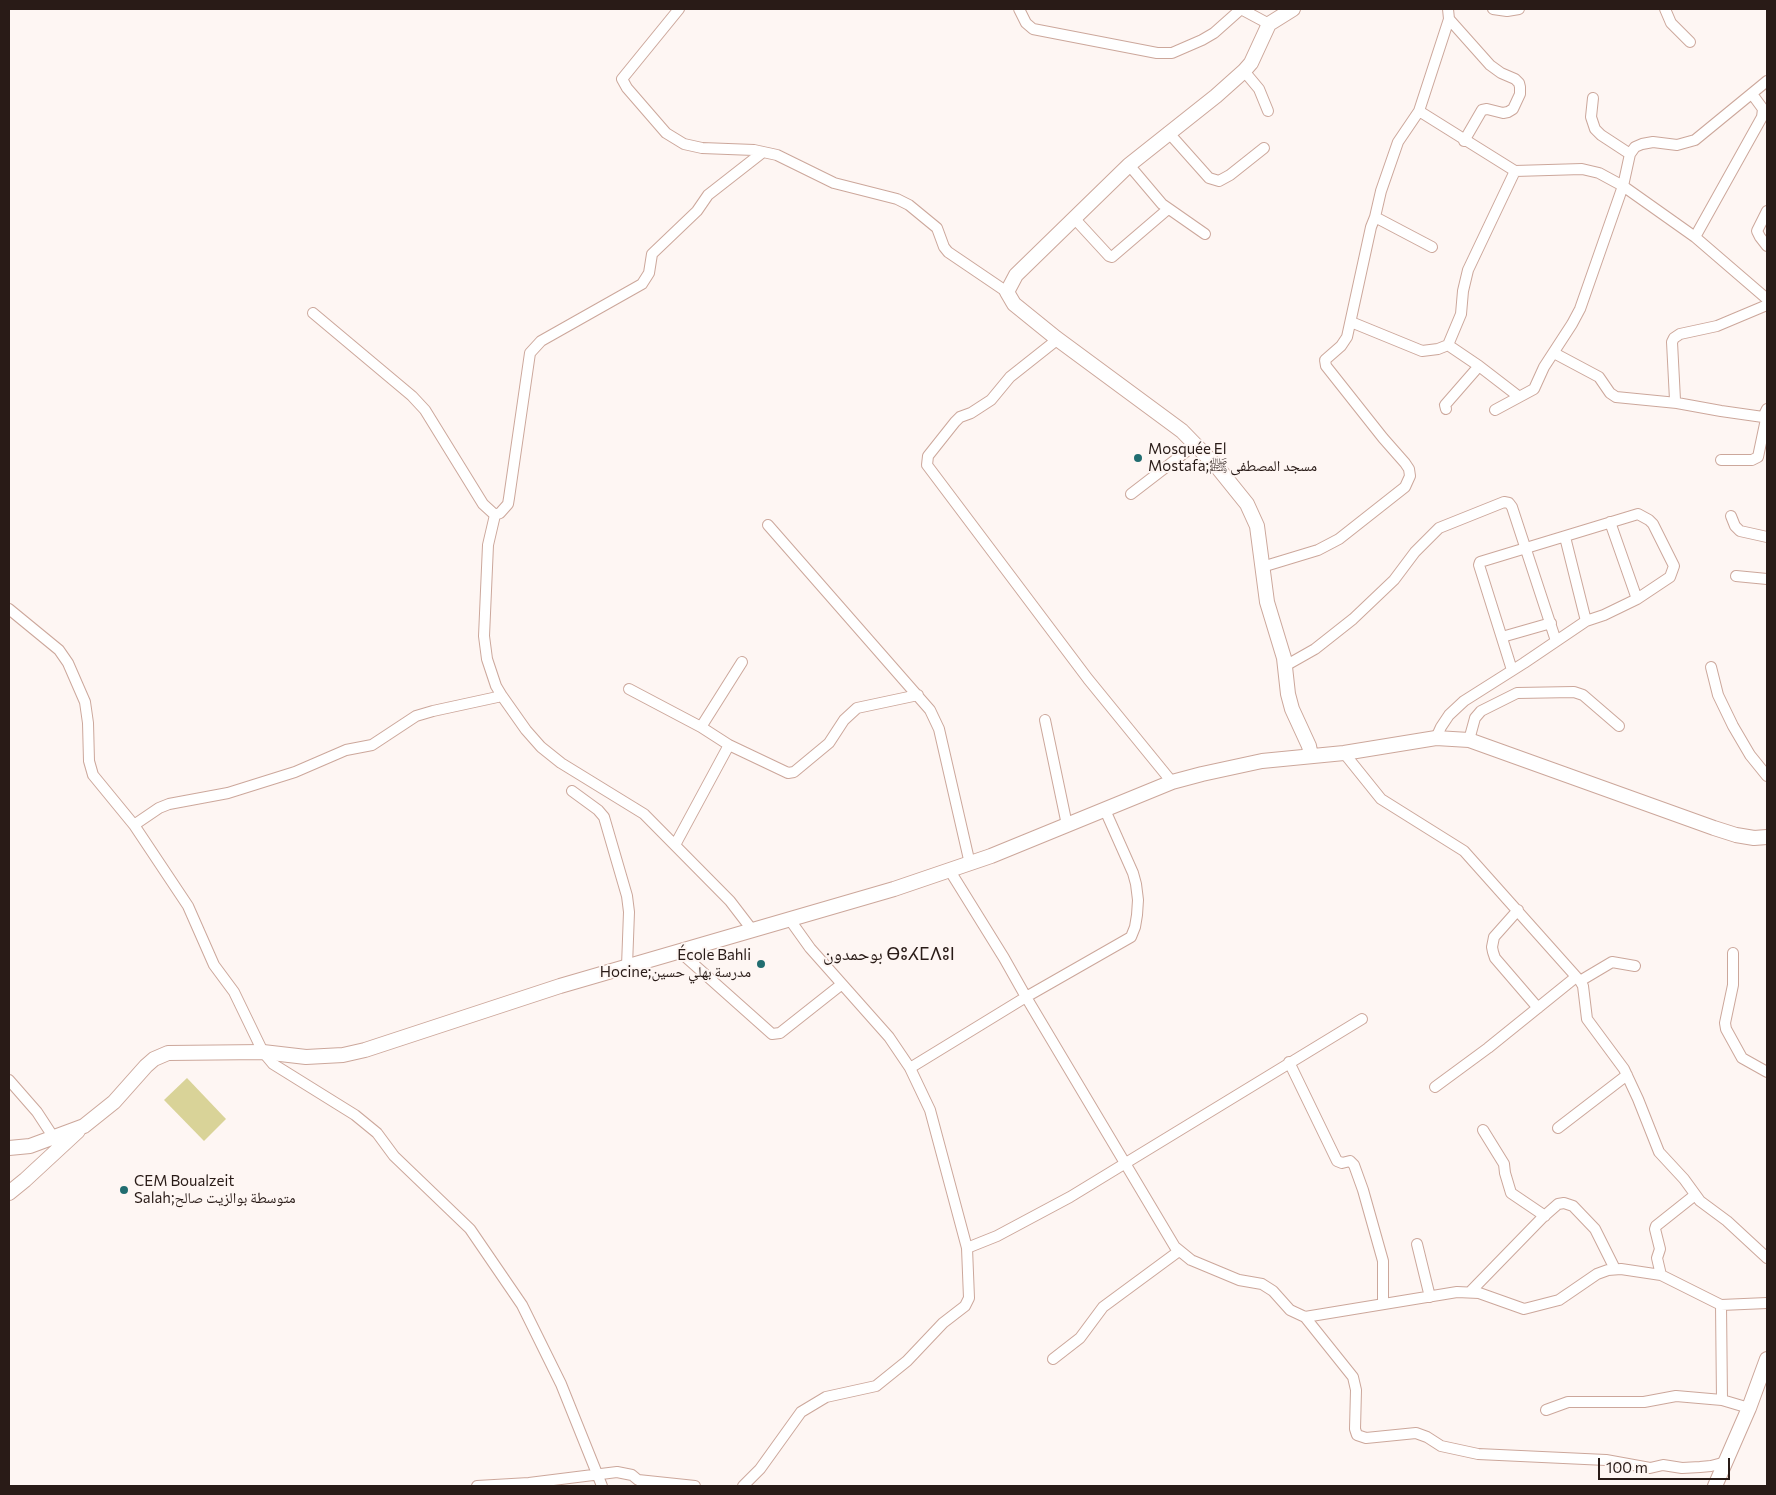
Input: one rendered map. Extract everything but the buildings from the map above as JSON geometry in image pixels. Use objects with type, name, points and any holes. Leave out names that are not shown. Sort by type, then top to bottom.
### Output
[{"type":"main road","points":[[1292,9],[1269,24],[1251,63],[1244,72],[1129,164],[1016,275],[1007,292],[1014,304],[1157,412],[1196,444],[1241,496],[1253,515],[1260,542],[1267,602],[1280,641],[1288,694],[1292,708],[1310,746],[1311,756]]},
{"type":"main road","points":[[9,1193],[26,1180],[84,1126],[114,1102],[146,1066],[161,1055],[168,1053],[263,1052],[306,1057],[343,1055],[365,1050],[560,986],[753,931],[950,871],[1172,782],[1262,761],[1344,753],[1436,738],[1469,740],[1714,828],[1754,838],[1767,836]]},
{"type":"main road","points":[[9,1148],[30,1146],[84,1126]]},
{"type":"main road","points":[[1715,1486],[1749,1408],[1767,1359]]},
{"type":"street","points":[[679,9],[622,79],[627,88],[666,133],[684,144],[702,148],[754,150],[776,155],[834,183],[909,205],[937,228],[944,247],[948,252],[1007,292]]},
{"type":"street","points":[[1019,9],[1026,23],[1032,29],[1157,53],[1172,52],[1202,40],[1214,33],[1241,9],[1269,24]]},
{"type":"street","points":[[1493,9],[1506,11],[1519,9]]},
{"type":"street","points":[[1665,9],[1670,24],[1690,42]]},
{"type":"street","points":[[1262,567],[1318,550],[1339,539],[1405,487],[1410,476],[1409,469],[1405,463],[1326,366],[1325,360],[1347,338],[1371,227],[1381,191],[1398,142],[1419,111],[1449,14]]},
{"type":"street","points":[[1449,14],[1490,65],[1501,73],[1515,79],[1520,87],[1520,94],[1513,109],[1503,113],[1487,109],[1482,110],[1464,141]]},
{"type":"street","points":[[1244,72],[1259,89],[1268,111]]},
{"type":"street","points":[[1495,410],[1534,389],[1544,367],[1580,309],[1623,186],[1630,154],[1642,144],[1653,142],[1677,145],[1695,140],[1767,81]]},
{"type":"street","points":[[1695,237],[1762,117],[1763,109],[1752,94]]},
{"type":"street","points":[[1593,98],[1591,117],[1595,129],[1630,154]]},
{"type":"street","points":[[1419,111],[1515,172],[1582,169],[1598,173],[1623,186],[1695,237],[1765,293]]},
{"type":"street","points":[[1168,132],[1209,178],[1218,181],[1230,175],[1264,148]]},
{"type":"street","points":[[495,515],[500,513],[508,504],[530,353],[541,341],[642,284],[649,273],[652,254],[697,212],[708,194],[763,152]]},
{"type":"street","points":[[1129,164],[1168,209],[1184,218],[1205,234]]},
{"type":"street","points":[[1351,322],[1422,351],[1438,349],[1448,345],[1461,314],[1463,291],[1468,270],[1515,172]]},
{"type":"street","points":[[1074,218],[1112,257],[1168,209]]},
{"type":"street","points":[[1767,211],[1757,231],[1767,246]]},
{"type":"street","points":[[1375,217],[1432,247]]},
{"type":"street","points":[[1677,403],[1675,400],[1672,342],[1674,338],[1680,334],[1717,326],[1767,305]]},
{"type":"street","points":[[313,313],[412,396],[425,410],[483,504],[495,515]]},
{"type":"street","points":[[1058,339],[1010,377],[991,400],[971,413],[960,417],[928,456],[927,465],[1088,678],[1172,782]]},
{"type":"street","points":[[1448,345],[1518,396]]},
{"type":"street","points":[[1554,353],[1599,377],[1610,393],[1616,396],[1766,416],[1762,445],[1758,457],[1752,460],[1721,460]]},
{"type":"street","points":[[1446,410],[1445,405],[1479,366]]},
{"type":"street","points":[[1131,494],[1196,444]]},
{"type":"street","points":[[1285,666],[1315,649],[1353,619],[1394,580],[1415,552],[1434,532],[1444,525],[1507,502],[1511,505],[1556,641]]},
{"type":"street","points":[[1436,738],[1441,726],[1449,715],[1464,701],[1512,670],[1586,621],[1604,615],[1637,599],[1670,577],[1674,566],[1653,524],[1649,520],[1638,514],[1480,562],[1479,565],[1512,670]]},
{"type":"street","points":[[495,515],[488,545],[484,636],[487,659],[496,686],[502,696],[526,730],[541,747],[561,763],[644,814],[730,901],[753,931]]},
{"type":"street","points":[[1731,516],[1735,526],[1740,531],[1767,537]]},
{"type":"street","points":[[1610,522],[1637,599]]},
{"type":"street","points":[[768,525],[930,710],[939,729],[970,864]]},
{"type":"street","points":[[1565,537],[1586,621]]},
{"type":"street","points":[[1736,576],[1767,579]]},
{"type":"street","points":[[9,609],[59,650],[68,663],[79,684],[85,702],[88,723],[89,761],[93,775],[134,825],[188,906],[214,965],[234,992],[263,1052],[272,1064],[356,1115],[377,1133],[394,1156],[470,1229],[522,1304],[561,1384],[602,1486]]},
{"type":"street","points":[[1502,638],[1551,624]]},
{"type":"street","points":[[701,727],[742,662]]},
{"type":"street","points":[[1711,667],[1718,695],[1733,726],[1750,755],[1767,776]]},
{"type":"street","points":[[629,688],[701,727],[728,745],[790,773],[794,772],[829,743],[844,720],[857,708],[918,695]]},
{"type":"street","points":[[1469,740],[1475,718],[1481,711],[1517,693],[1574,692],[1583,695],[1619,726]]},
{"type":"street","points":[[134,825],[159,808],[169,804],[228,793],[295,772],[346,750],[372,745],[416,716],[502,696]]},
{"type":"street","points":[[1045,720],[1067,825]]},
{"type":"street","points":[[675,845],[728,745]]},
{"type":"street","points":[[1344,753],[1381,799],[1464,851],[1578,979],[1583,986],[1587,1019],[1627,1075],[1659,1152],[1708,1208],[1727,1221],[1767,1258]]},
{"type":"street","points":[[572,792],[598,810],[604,817],[627,896],[629,912],[627,966]]},
{"type":"street","points":[[910,1068],[1026,997],[1128,940],[1135,927],[1138,900],[1136,884],[1105,810]]},
{"type":"street","points":[[950,871],[1004,958],[1175,1247],[1191,1260],[1239,1280],[1262,1284],[1272,1291],[1290,1310],[1305,1317],[1353,1377],[1356,1390],[1355,1429],[1357,1435],[1366,1438],[1416,1433],[1427,1437],[1441,1446],[1478,1454],[1606,1460],[1650,1468],[1663,1465],[1682,1468],[1711,1466],[1726,1462]]},
{"type":"street","points":[[1518,910],[1494,937],[1492,952],[1538,1008]]},
{"type":"street","points":[[742,1486],[760,1469],[802,1412],[826,1397],[876,1386],[907,1360],[943,1323],[965,1306],[970,1298],[967,1248],[930,1110],[910,1068],[889,1037],[810,948],[790,920]]},
{"type":"street","points":[[680,952],[772,1034],[780,1033],[842,984]]},
{"type":"street","points":[[1733,953],[1733,985],[1725,1023],[1726,1029],[1742,1058],[1767,1072]]},
{"type":"street","points":[[1435,1086],[1578,979],[1612,962],[1635,966]]},
{"type":"street","points":[[967,1248],[997,1236],[1038,1215],[1126,1164],[1289,1062],[1362,1019]]},
{"type":"street","points":[[1289,1062],[1337,1161],[1350,1161],[1354,1165],[1383,1261],[1383,1304]]},
{"type":"street","points":[[1558,1128],[1627,1075]]},
{"type":"street","points":[[9,1080],[37,1112],[54,1138]]},
{"type":"street","points":[[1483,1130],[1504,1164],[1511,1194],[1545,1216]]},
{"type":"street","points":[[1661,1275],[1658,1258],[1660,1248],[1655,1229],[1656,1226],[1695,1195]]},
{"type":"street","points":[[1470,1292],[1545,1216],[1558,1204],[1564,1203],[1573,1206],[1599,1235],[1616,1269]]},
{"type":"street","points":[[1417,1244],[1430,1297]]},
{"type":"street","points":[[1053,1359],[1080,1338],[1102,1307],[1179,1251]]},
{"type":"street","points":[[1305,1317],[1457,1292],[1479,1294],[1524,1309],[1560,1300],[1597,1274],[1616,1269],[1661,1275],[1721,1305],[1767,1303]]},
{"type":"street","points":[[1721,1305],[1722,1400]]},
{"type":"street","points":[[1546,1410],[1568,1402],[1644,1402],[1676,1396],[1722,1400],[1749,1408]]},
{"type":"street","points":[[477,1486],[529,1483],[597,1474],[626,1473],[638,1480],[695,1486]]},
{"type":"shaded area","points":[[187,1078],[226,1119],[204,1141],[164,1100]]},
{"type":"place","name":"Mosquée El Mostafa;مسجد المصطفى ﷺ","points":[[1138,458]]},
{"type":"place","name":"École Bahli Hocine;مدرسة بهلي حسين","points":[[761,964]]},
{"type":"place","name":"CEM Boualzeit Salah;متوسطة بوالزيت صالح","points":[[124,1190]]},
{"type":"district","name":"بوحمدون ⴱⵓⵃⵎⴷⵓⵏ","points":[[889,954]]}]
